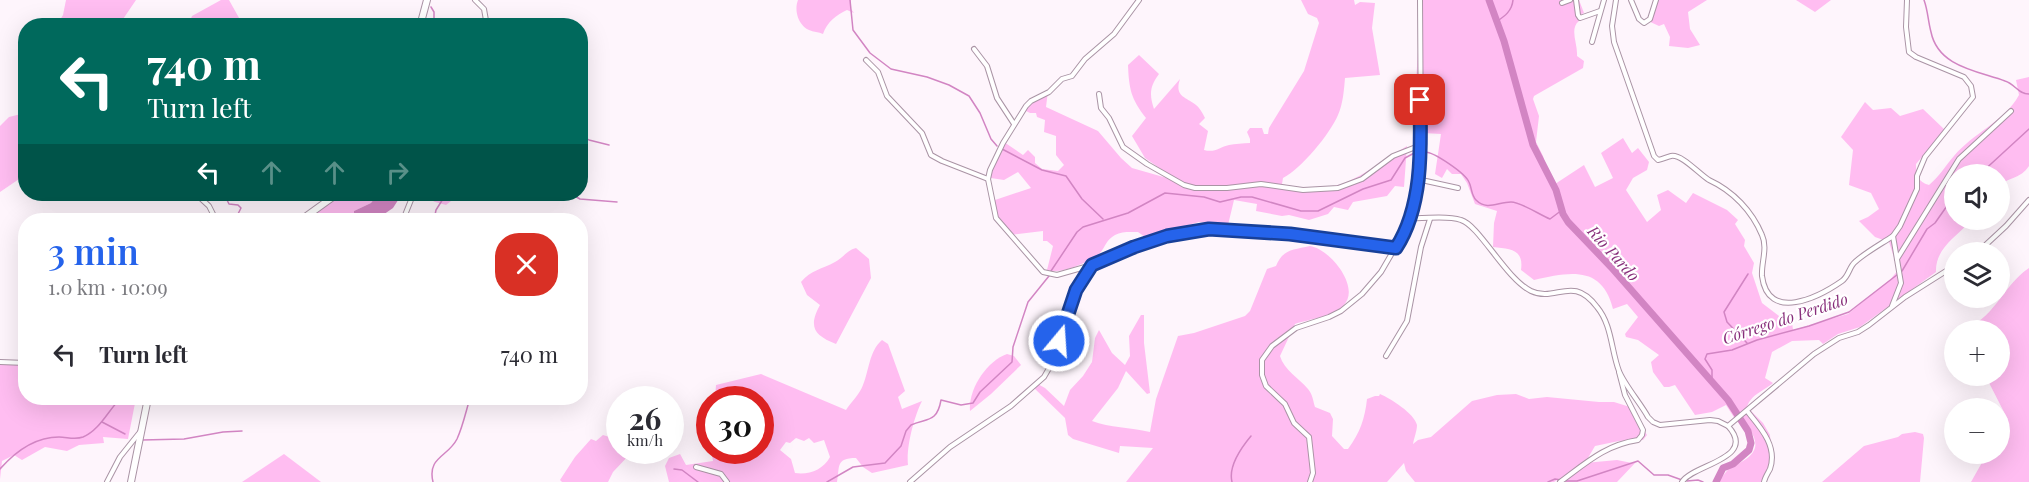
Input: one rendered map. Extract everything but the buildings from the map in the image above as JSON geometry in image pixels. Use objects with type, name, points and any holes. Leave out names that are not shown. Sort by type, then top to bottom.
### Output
[{"type":"highway","points":[[422,18],[427,0]]},
{"type":"highway","points":[[311,213],[328,201]]},
{"type":"highway","points":[[131,482],[147,405]]},
{"type":"street","points":[[475,0],[484,9],[486,18]]},
{"type":"street","points":[[1139,0],[1114,34],[1085,58],[1072,76],[1062,79],[1049,92],[1031,101],[1022,111],[990,170],[988,179],[994,213],[1000,225],[1036,265],[1054,275],[1092,265],[1151,240],[1209,229],[1290,234],[1396,248]]},
{"type":"street","points":[[1310,482],[1313,473],[1309,437],[1294,423],[1285,404],[1266,386],[1262,375],[1262,360],[1272,346],[1296,328],[1341,311],[1362,294],[1381,272],[1411,218],[1421,145],[1420,0]]},
{"type":"street","points":[[1562,3],[1570,0]]},
{"type":"street","points":[[1576,0],[1580,18],[1600,10]]},
{"type":"street","points":[[1592,42],[1604,0]]},
{"type":"street","points":[[1616,0],[1612,26],[1614,42],[1654,156],[1658,160],[1674,156],[1680,158],[1743,204],[1763,236],[1762,278],[1765,288],[1782,304],[1789,304],[1824,291],[1846,278],[1856,261],[1893,236],[1917,189],[1917,176],[1925,157],[1972,100],[1974,92],[1964,77],[1909,52],[1906,27],[1907,0]]},
{"type":"street","points":[[1630,0],[1639,19],[1644,23],[1650,19],[1656,0]]},
{"type":"street","points":[[974,49],[987,66],[997,98],[1014,124]]},
{"type":"street","points":[[866,60],[878,72],[887,96],[922,133],[932,155],[988,179]]},
{"type":"street","points":[[1099,94],[1101,108],[1109,118],[1123,147],[1147,164],[1184,185],[1195,188],[1227,188],[1260,184],[1303,190],[1338,188],[1362,180],[1394,156],[1421,145]]},
{"type":"street","points":[[1897,260],[1959,159],[2011,111]]},
{"type":"street","points":[[1417,179],[1458,188]]},
{"type":"street","points":[[1989,242],[2029,200]]},
{"type":"street","points":[[204,201],[212,213]]},
{"type":"street","points":[[1411,218],[1446,218],[1467,222],[1520,285],[1539,294],[1571,290],[1579,292],[1590,299],[1603,316],[1612,340],[1622,388],[1643,430],[1641,438],[1607,448],[1560,482]]},
{"type":"street","points":[[1386,356],[1407,321],[1419,256],[1430,219]]},
{"type":"street","points":[[1892,307],[1901,283],[1893,236]]},
{"type":"street","points":[[910,482],[950,447],[1036,387],[1052,363],[1076,290],[1092,265]]},
{"type":"street","points":[[1728,426],[1814,354],[1839,338],[1858,332],[1944,273]]},
{"type":"street","points":[[0,362],[18,363]]},
{"type":"street","points":[[1618,369],[1648,417],[1656,424],[1718,421],[1728,426],[1735,437],[1735,446],[1732,451],[1711,466],[1690,473],[1683,482]]},
{"type":"street","points":[[1747,411],[1765,434],[1769,445],[1771,466],[1764,482]]},
{"type":"street","points":[[107,482],[124,451],[141,431]]},
{"type":"street","points":[[696,467],[721,474],[727,482]]},
{"type":"shaded area","points":[[66,0],[136,0],[124,18],[61,18]]},
{"type":"shaded area","points":[[221,0],[229,0],[239,18],[191,18]]},
{"type":"shaded area","points":[[798,0],[851,0],[851,9],[854,13],[847,10],[839,14],[829,22],[823,34],[809,30],[802,25],[797,13]]},
{"type":"shaded area","points":[[1301,0],[1354,0],[1355,5],[1360,2],[1375,3],[1372,28],[1380,75],[1345,78],[1341,106],[1334,123],[1306,159],[1283,178],[1282,184],[1319,189],[1334,186],[1362,174],[1407,146],[1404,187],[1395,186],[1387,196],[1353,202],[1348,210],[1334,207],[1328,214],[1309,220],[1256,211],[1257,204],[1234,200],[1228,225],[1199,222],[1145,237],[1138,232],[1121,233],[1110,239],[1096,257],[1075,267],[1059,271],[1047,270],[1053,246],[1043,241],[1043,231],[1010,235],[997,217],[992,201],[1031,188],[1018,172],[1004,180],[984,177],[989,173],[1004,142],[1023,155],[1028,150],[1035,157],[1035,163],[1042,169],[1058,171],[1064,165],[1056,155],[1056,136],[1044,132],[1045,120],[1037,117],[1036,113],[1022,109],[1026,104],[1048,91],[1046,107],[1098,131],[1132,168],[1167,178],[1168,174],[1145,158],[1132,136],[1146,118],[1132,93],[1128,65],[1139,55],[1159,74],[1151,90],[1154,109],[1180,79],[1180,93],[1197,106],[1205,118],[1199,124],[1208,131],[1204,150],[1211,151],[1229,145],[1250,143],[1247,132],[1250,128],[1262,128],[1264,134],[1268,134],[1269,128],[1304,71],[1319,23],[1317,18],[1308,14]]},
{"type":"shaded area","points":[[1419,0],[1579,0],[1584,13],[1577,16],[1579,21],[1574,32],[1577,56],[1584,61],[1583,68],[1534,96],[1533,99],[1539,116],[1536,142],[1552,186],[1584,165],[1595,187],[1613,178],[1601,153],[1623,138],[1632,153],[1638,148],[1649,162],[1647,170],[1633,178],[1626,190],[1647,222],[1661,210],[1657,195],[1668,190],[1686,203],[1693,193],[1727,210],[1738,220],[1735,224],[1745,240],[1744,246],[1754,263],[1752,273],[1762,303],[1788,323],[1792,322],[1793,330],[1848,314],[1890,280],[1898,270],[1889,242],[1875,237],[1859,221],[1879,209],[1871,193],[1849,185],[1853,150],[1841,137],[1865,102],[1873,110],[1891,108],[1900,116],[1923,109],[1945,130],[1916,164],[1916,172],[1922,182],[1929,185],[1944,168],[1944,230],[1962,230],[1950,242],[1944,242],[1936,272],[1860,327],[1838,334],[1823,344],[1819,340],[1792,341],[1772,352],[1765,378],[1773,383],[1755,396],[1747,407],[1763,423],[1770,435],[1772,461],[1761,482],[1718,482],[1730,467],[1743,461],[1754,450],[1753,434],[1741,416],[1735,419],[1726,405],[1712,412],[1695,415],[1675,385],[1664,387],[1653,372],[1651,362],[1659,355],[1638,340],[1626,337],[1625,334],[1638,317],[1627,304],[1613,309],[1601,285],[1593,278],[1583,275],[1560,275],[1534,280],[1521,270],[1518,254],[1514,251],[1493,247],[1497,211],[1475,204],[1461,174],[1452,174],[1447,169],[1442,178],[1435,174],[1441,134],[1423,133],[1418,142],[1416,82]]},
{"type":"shaded area","points":[[1654,0],[1707,0],[1688,12],[1690,29],[1700,45],[1688,48],[1669,46],[1670,37],[1664,24],[1659,26],[1646,20],[1652,11]]},
{"type":"shaded area","points":[[1796,0],[1831,0],[1815,12]]},
{"type":"shaded area","points":[[2029,77],[2029,166],[2010,179],[2010,164],[1948,164],[1962,148],[2013,104],[2019,95],[2016,80]]},
{"type":"shaded area","points":[[18,115],[18,180],[0,192],[0,126],[9,117]]},
{"type":"shaded area","points":[[332,201],[373,201],[354,213],[316,213]]},
{"type":"shaded area","points":[[373,201],[398,201],[386,213],[354,213]]},
{"type":"shaded area","points":[[433,201],[451,201],[446,205]]},
{"type":"shaded area","points":[[1310,246],[1326,254],[1341,270],[1349,289],[1348,298],[1343,306],[1333,313],[1295,324],[1280,356],[1288,370],[1310,391],[1315,407],[1330,413],[1333,419],[1332,436],[1344,449],[1348,449],[1359,431],[1367,399],[1380,394],[1412,416],[1417,425],[1413,444],[1418,440],[1431,437],[1472,401],[1497,395],[1516,394],[1529,399],[1547,397],[1614,402],[1630,407],[1647,435],[1643,440],[1619,441],[1595,446],[1585,463],[1617,460],[1636,462],[1617,482],[1562,482],[1557,480],[1554,482],[1415,482],[1406,471],[1404,463],[1387,482],[1126,482],[1153,448],[1120,446],[1119,453],[1073,439],[1068,435],[1065,418],[1032,386],[1034,382],[1045,388],[1064,406],[1070,390],[1092,362],[1095,338],[1099,330],[1112,353],[1125,365],[1130,356],[1129,336],[1141,315],[1144,315],[1144,343],[1150,393],[1147,394],[1126,371],[1118,388],[1092,421],[1150,432],[1156,399],[1178,336],[1245,316],[1250,311],[1267,269],[1276,266],[1285,253]]},
{"type":"shaded area","points":[[856,248],[869,259],[871,278],[836,344],[818,334],[815,329],[814,319],[820,305],[807,295],[801,282],[813,272],[835,262]]},
{"type":"shaded area","points":[[2029,268],[2029,482],[1971,482],[1981,464],[2010,464],[2010,398],[1997,398],[1991,386],[2010,386],[2010,320],[1980,320],[1992,308],[2010,308],[2010,286]]},
{"type":"shaded area","points":[[882,340],[888,344],[905,391],[898,397],[902,409],[922,401],[911,432],[908,465],[872,473],[856,458],[849,458],[840,464],[837,482],[669,482],[666,464],[684,464],[684,461],[686,465],[774,464],[774,386],[716,385],[761,374],[846,410],[862,388],[874,350]],"holes":[[[796,438],[804,441],[809,438],[814,443],[824,440],[830,457],[815,471],[795,473],[791,459],[780,450],[786,442],[790,443]]]},
{"type":"shaded area","points":[[1007,354],[1014,356],[1021,365],[970,411],[972,394],[980,377],[993,363]]},
{"type":"shaded area","points":[[0,360],[18,361],[18,405],[135,405],[128,439],[103,437],[104,443],[79,445],[67,451],[45,447],[22,460],[14,455],[2,461],[0,479]]},
{"type":"shaded area","points":[[1915,432],[1923,434],[1924,438],[1920,482],[1822,482],[1864,446]]},
{"type":"shaded area","points":[[603,435],[606,436],[606,464],[621,464],[608,482],[562,482],[560,480],[575,457],[591,439],[596,441]]},
{"type":"shaded area","points":[[284,454],[321,482],[242,482]]},
{"type":"waterway","points":[[850,0],[853,30],[870,53],[891,69],[927,77],[969,96],[980,113],[991,139],[997,146]]},
{"type":"waterway","name":"Rio Pardo","points":[[1489,0],[1504,41],[1533,145],[1556,190],[1563,214],[1728,400],[1748,431],[1751,443],[1749,450],[1733,464],[1723,468],[1716,482]]},
{"type":"waterway","points":[[1496,22],[1508,13],[1513,0]]},
{"type":"waterway","points":[[1924,0],[1935,44],[1942,53],[1960,66],[2005,81],[2029,94]]},
{"type":"waterway","points":[[431,7],[434,18]]},
{"type":"waterway","name":"Córrego do Perdido","points":[[1991,164],[2029,129]]},
{"type":"waterway","points":[[588,139],[609,145]]},
{"type":"waterway","points":[[1002,149],[1042,170],[1066,176],[1082,199],[1103,219]]},
{"type":"waterway","points":[[1051,271],[1077,232],[1083,227],[1128,213],[1165,193],[1204,197],[1220,202],[1252,197],[1301,211],[1318,211],[1363,189],[1391,180],[1405,158],[1418,151]]},
{"type":"waterway","points":[[1425,152],[1442,159],[1462,174],[1469,182],[1474,198],[1484,205],[1511,202],[1525,206],[1550,219],[1562,210]]},
{"type":"waterway","points":[[588,200],[617,202]]},
{"type":"waterway","points":[[228,201],[229,204],[238,205],[241,208],[238,213]]},
{"type":"waterway","points":[[435,213],[442,201]]},
{"type":"waterway","name":"Córrego do Perdido","points":[[1712,382],[1712,370],[1705,359],[1707,354],[1732,350],[1849,312],[1902,271],[1927,229],[1935,223],[1944,210]]},
{"type":"waterway","points":[[1747,343],[1727,322],[1724,312],[1748,274]]},
{"type":"waterway","points":[[827,482],[853,467],[885,463],[901,446],[906,431],[911,425],[934,416],[941,400],[961,405],[973,403],[980,392],[1012,362],[1013,347],[1028,302],[1049,276]]},
{"type":"waterway","points":[[0,469],[19,451],[34,443],[59,437],[80,438],[89,434],[115,405]]},
{"type":"waterway","points":[[433,482],[433,467],[457,439],[468,405]]},
{"type":"waterway","points":[[102,422],[125,434]]},
{"type":"waterway","points":[[142,440],[184,439],[242,431]]},
{"type":"waterway","points":[[1232,482],[1234,464],[1251,436]]},
{"type":"waterway","points":[[1566,481],[1577,481],[1638,461],[1654,475],[1668,475],[1682,480]]},
{"type":"waterway","points":[[674,469],[682,470],[698,482]]},
{"type":"waterway","points":[[1548,482],[1555,479],[1561,480]]},
{"type":"waterway","points":[[1687,481],[1703,482]]},
{"type":"route","points":[[1059,341],[1076,290],[1092,265],[1151,240],[1209,229],[1290,234],[1336,242],[1396,248],[1411,218],[1421,151],[1420,100]]}]
